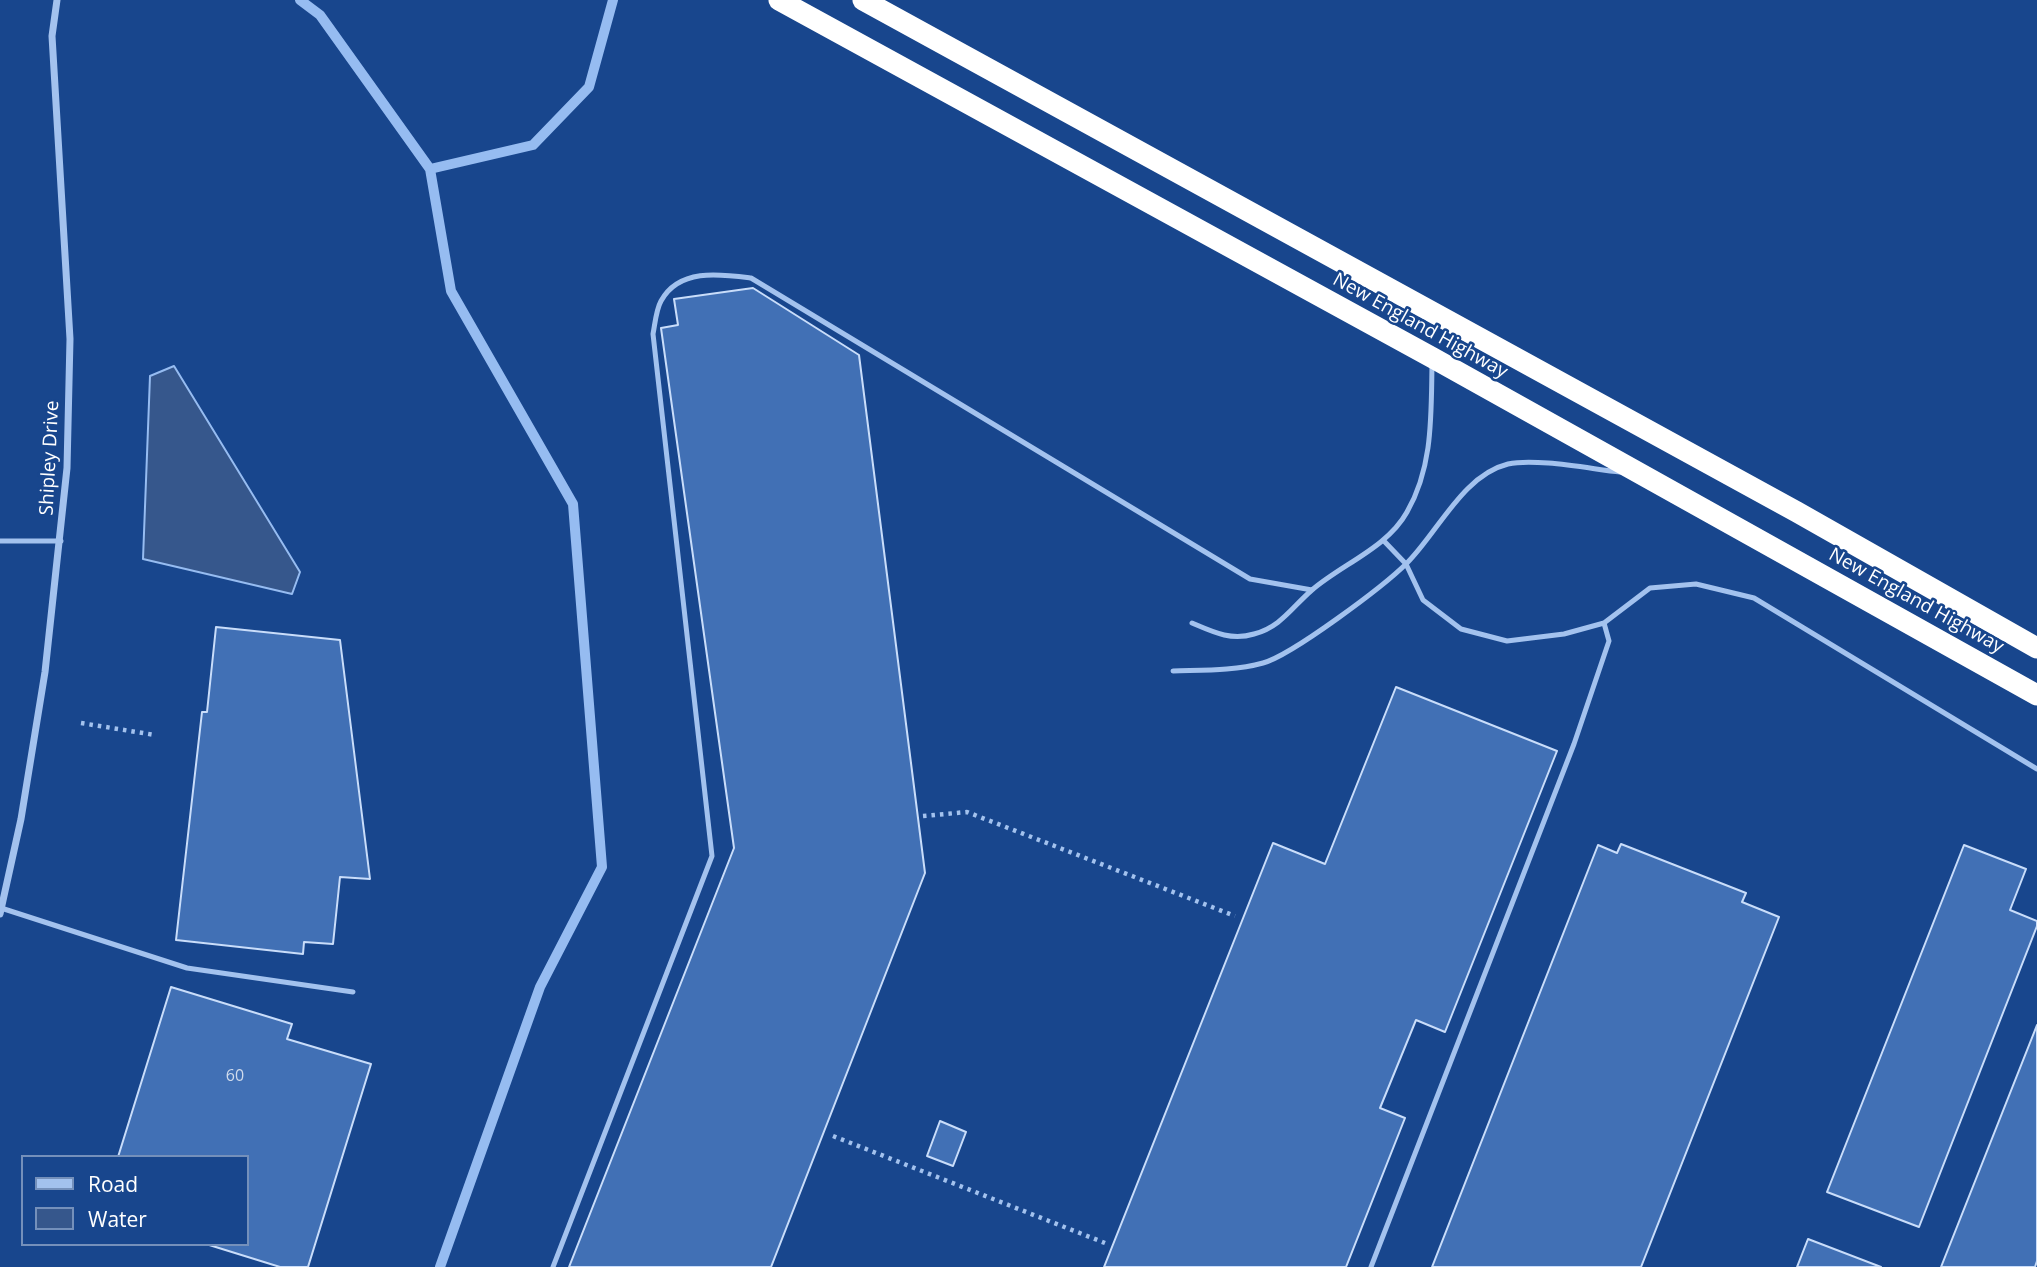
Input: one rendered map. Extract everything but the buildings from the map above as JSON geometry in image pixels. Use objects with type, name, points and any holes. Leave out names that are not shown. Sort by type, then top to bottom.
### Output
[{"type":"highway","name":"New England Highway","points":[[779,0],[1433,358],[2037,695]]},
{"type":"highway","name":"New England Highway","points":[[863,0],[1797,512],[2037,648]]},
{"type":"street","name":"Shipley Drive","points":[[1,911],[21,819],[45,672],[67,468],[70,339],[53,50],[57,0]]},
{"type":"lane","points":[[553,1267],[712,856],[653,334],[661,301],[682,281],[713,273],[751,278],[1250,579],[1312,590]]},
{"type":"lane","points":[[1192,623],[1228,638],[1253,635],[1287,618],[1312,590],[1384,540],[1407,513],[1423,471],[1431,436],[1433,358]]},
{"type":"lane","points":[[1173,671],[1240,668],[1267,662],[1328,624],[1406,564],[1478,480],[1508,464],[1548,464],[1644,475]]},
{"type":"lane","points":[[1384,540],[1406,564],[1423,600],[1461,629],[1507,641],[1564,634],[1604,623],[1650,587],[1696,584],[1754,598],[2037,769]]},
{"type":"lane","points":[[0,541],[61,541]]},
{"type":"lane","points":[[1371,1267],[1574,744],[1609,641],[1604,623]]},
{"type":"lane","points":[[1,911],[187,968],[354,992]]},
{"type":"path","points":[[81,723],[155,735]]},
{"type":"path","points":[[923,816],[967,812],[1235,916]]},
{"type":"path","points":[[833,1136],[1105,1243]]},
{"type":"water","points":[[174,366],[300,572],[292,594],[143,559],[150,376]]},
{"type":"waterway","points":[[300,0],[320,15],[430,169]]},
{"type":"waterway","points":[[440,1267],[540,987],[602,867],[573,504],[451,291],[430,169],[533,145],[589,87],[613,0]]}]
